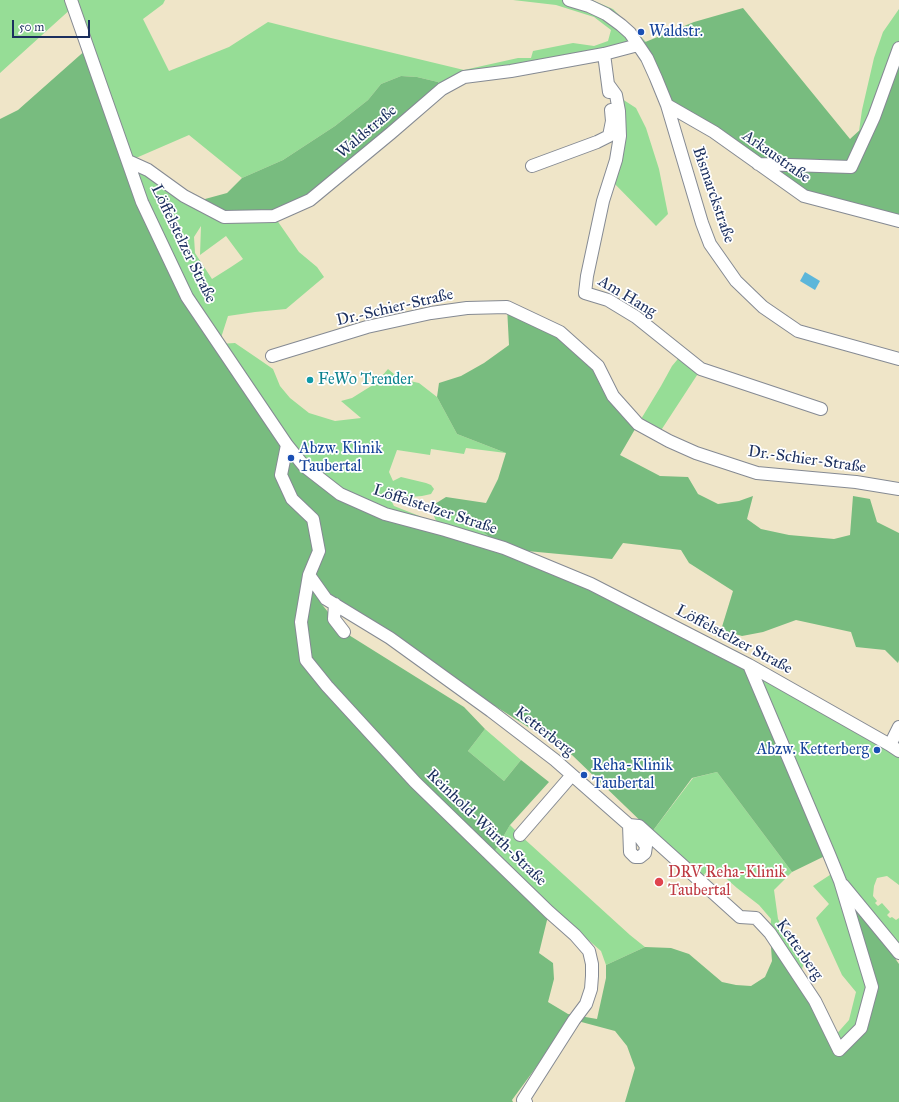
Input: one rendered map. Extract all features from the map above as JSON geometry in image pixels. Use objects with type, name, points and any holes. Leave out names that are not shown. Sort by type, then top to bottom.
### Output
[{"type":"street","name":"Löffelstelzer Straße","points":[[71,0],[142,202],[188,297],[287,445],[304,466],[340,494],[385,514],[504,548],[592,584],[749,665],[894,748]]},
{"type":"street","name":"Bismarckstraße","points":[[569,0],[590,6],[621,24],[630,33],[647,58],[667,105],[702,223],[710,244],[736,281],[763,307],[798,331],[899,360]]},
{"type":"street","name":"Waldstraße","points":[[128,161],[148,170],[184,196],[224,217],[274,216],[310,200],[442,89],[464,76],[511,71],[604,54],[638,45]]},
{"type":"street","points":[[758,164],[851,167],[874,117],[899,48]]},
{"type":"street","name":"Am Hang","points":[[532,166],[598,142],[609,136],[612,121],[611,102],[604,54]]},
{"type":"street","name":"Am Hang","points":[[608,84],[616,95],[619,110],[620,136],[616,160],[602,201],[585,293],[608,300],[636,317],[701,369],[822,409]]},
{"type":"street","name":"Arkaustraße","points":[[667,105],[714,132],[804,196],[899,221]]},
{"type":"street","name":"Dr.-Schier-Straße","points":[[272,356],[367,327],[431,313],[466,308],[507,307],[560,332],[598,366],[614,396],[638,424],[669,441],[696,453],[757,472],[856,482],[899,489]]},
{"type":"street","points":[[287,445],[281,475],[292,499],[314,519],[319,551],[309,575]]},
{"type":"street","name":"Ketterberg","points":[[309,575],[326,599],[390,638],[484,706],[555,760],[629,825],[639,826],[740,917],[756,918],[770,933],[815,1001],[839,1050],[861,1028],[872,987],[840,881],[830,854],[749,665]]},
{"type":"street","name":"Reinhold-Würth-Straße","points":[[309,575],[301,622],[306,660],[327,686],[415,782],[549,912],[575,935],[588,951],[592,964],[592,976],[591,989],[586,1004],[574,1020],[523,1100],[526,1102]]},
{"type":"street","points":[[335,604],[334,619],[344,632]]},
{"type":"street","points":[[894,748],[899,727]]},
{"type":"street","points":[[520,835],[572,775]]},
{"type":"street","points":[[840,881],[899,953]]},
{"type":"green space","points":[[0,0],[165,0],[163,4],[143,19],[169,71],[229,47],[268,22],[464,70],[518,58],[531,58],[533,51],[573,43],[594,46],[608,41],[611,30],[594,17],[556,5],[513,0],[592,0],[613,9],[646,42],[604,54],[511,71],[464,77],[442,89],[438,82],[417,77],[401,76],[381,84],[368,100],[335,126],[283,160],[242,178],[189,135],[129,161],[148,170],[184,196],[224,217],[274,216],[299,252],[317,267],[324,277],[286,309],[228,316],[219,344],[235,343],[273,369],[280,386],[290,398],[309,413],[335,421],[361,418],[341,401],[352,398],[376,383],[388,369],[400,379],[419,383],[437,397],[457,434],[506,453],[466,448],[464,454],[431,449],[430,455],[397,450],[389,472],[393,481],[401,477],[426,483],[431,485],[434,489],[431,494],[397,498],[392,502],[394,506],[437,523],[430,507],[469,520],[504,548],[385,514],[340,494],[304,466],[287,445],[187,297],[142,202],[73,7],[0,73]],"holes":[[[201,226],[200,255],[226,236],[243,259],[212,279],[195,253],[194,237]]]},
{"type":"green space","points":[[743,8],[850,139],[874,117],[899,48],[899,221],[804,196],[667,105],[638,45],[694,22]]},
{"type":"green space","points":[[899,9],[899,48],[874,117],[859,131],[862,110],[874,58],[883,32]]},
{"type":"green space","points":[[88,48],[128,161],[187,297],[287,445],[340,494],[502,547],[469,520],[430,507],[446,497],[486,503],[498,479],[506,453],[457,434],[437,397],[439,383],[461,376],[484,363],[509,345],[507,307],[560,332],[598,366],[638,424],[620,455],[660,476],[688,477],[698,494],[718,504],[739,501],[753,496],[747,519],[761,529],[789,535],[834,539],[850,535],[853,496],[870,499],[877,522],[899,533],[898,663],[885,650],[856,647],[851,632],[796,620],[763,632],[742,636],[721,630],[733,591],[689,563],[681,550],[623,543],[612,559],[506,549],[749,665],[829,854],[792,872],[717,772],[692,778],[652,832],[572,755],[335,604],[310,578],[320,602],[344,632],[464,707],[485,729],[468,751],[504,781],[521,760],[549,782],[510,825],[492,856],[549,912],[539,953],[553,963],[554,979],[548,1002],[568,1014],[597,1019],[606,978],[606,965],[645,947],[671,948],[689,954],[722,982],[751,986],[765,977],[772,961],[770,933],[839,1050],[861,1028],[872,987],[840,881],[899,964],[899,1102],[625,1102],[635,1068],[627,1046],[615,1031],[574,1020],[570,1021],[512,1100],[513,1102],[0,1102],[0,119],[18,110]]},
{"type":"green space","points":[[401,76],[417,77],[438,82],[442,89],[310,200],[274,216],[224,217],[194,202],[227,193],[242,178],[283,160],[335,126],[368,100],[381,84]]},
{"type":"green space","points":[[616,95],[636,108],[646,128],[659,169],[668,214],[656,226],[610,179],[616,160]]},
{"type":"green space","points":[[682,354],[701,369],[658,435],[638,424],[672,366]]},
{"type":"green space","points":[[749,665],[899,751],[899,885],[887,876],[877,878],[873,896],[877,901],[875,903],[878,906],[882,903],[890,912],[887,915],[890,918],[892,917],[896,920],[899,918],[899,953],[887,939],[861,1028],[839,1050],[833,1038],[849,1020],[856,992],[842,975],[816,918],[829,904],[813,886],[836,871]]},
{"type":"green space","points":[[485,729],[521,760],[504,781],[468,751]]},
{"type":"green space","points":[[717,772],[792,872],[774,890],[778,919],[804,961],[800,978],[770,933],[771,919],[759,905],[712,866],[701,878],[652,832],[693,778]]},
{"type":"green space","points":[[510,825],[645,947],[606,965],[601,951],[492,856]]},
{"type":"water","points":[[805,272],[820,281],[815,290],[800,281]]},
{"type":"place","name":"Waldstr.","points":[[641,32]]},
{"type":"place","name":"FeWo Trender","points":[[310,380]]},
{"type":"place","name":"Abzw. Klinik Taubertal","points":[[291,458]]},
{"type":"place","name":"Abzw. Ketterberg","points":[[877,750]]},
{"type":"place","name":"Reha-Klinik Taubertal","points":[[584,775]]},
{"type":"place","name":"DRV Reha-Klinik Taubertal","points":[[659,882]]}]
